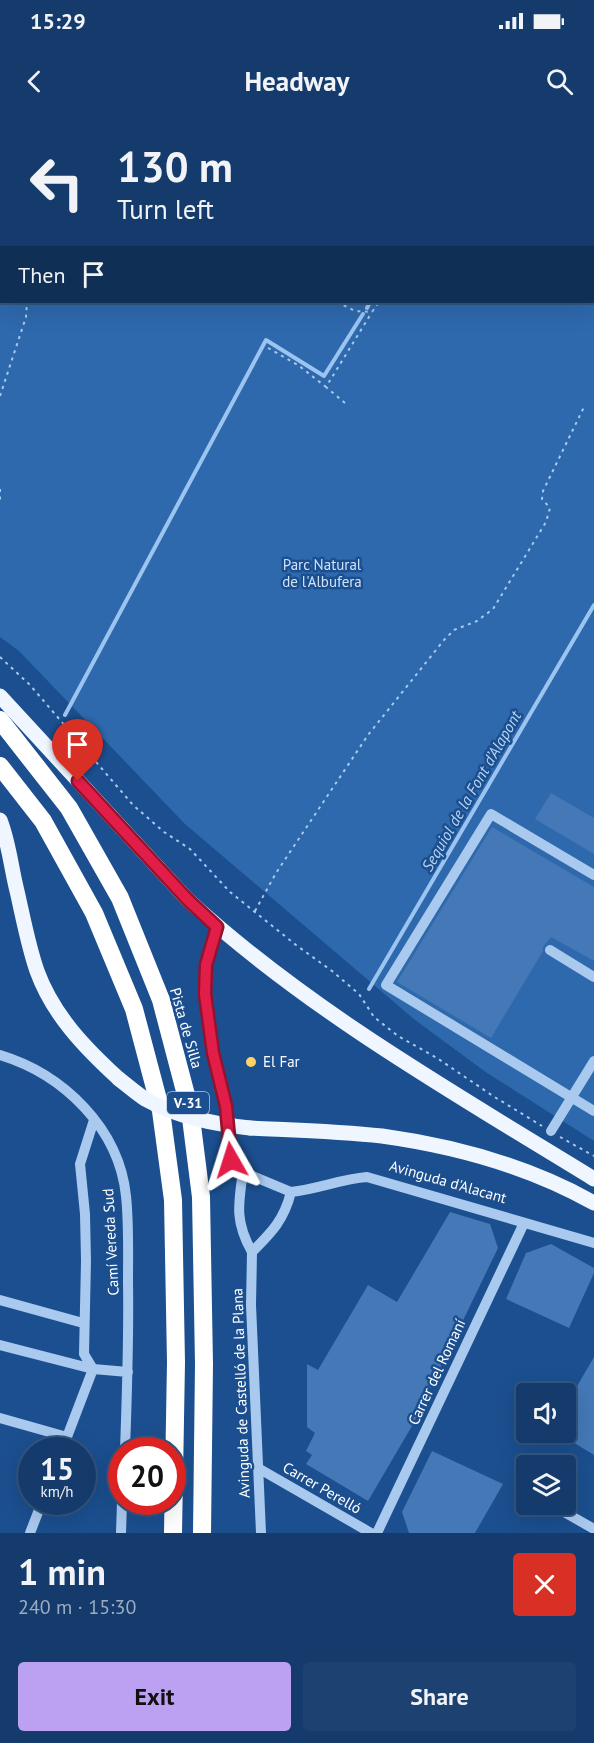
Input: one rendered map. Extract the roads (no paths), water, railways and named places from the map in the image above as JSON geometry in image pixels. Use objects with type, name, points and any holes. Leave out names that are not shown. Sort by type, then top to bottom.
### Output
[{"type":"highway","name":"Pista de Silla","points":[[0,720],[69,808],[120,898],[161,1000],[190,1110],[201,1197],[204,1364],[202,1533]]},
{"type":"highway","name":"V-31","points":[[0,766],[43,821],[94,913],[134,1010],[161,1111],[172,1200],[176,1362],[173,1533]]},
{"type":"main road","points":[[0,696],[187,899],[217,927],[343,1022],[594,1179]]},
{"type":"main road","points":[[0,820],[6,836],[16,888],[38,972],[60,1016],[86,1049],[145,1099],[169,1110],[211,1123],[250,1128],[380,1136],[427,1144],[483,1158],[530,1174],[590,1201]]},
{"type":"main road","points":[[0,843],[16,888]]},
{"type":"street","points":[[594,875],[491,814],[386,985],[594,1111]]},
{"type":"street","points":[[217,927],[206,965],[205,994],[213,1053],[226,1106],[231,1160],[243,1172],[291,1192],[287,1209],[277,1227],[252,1252],[242,1233],[238,1200],[243,1172]]},
{"type":"street","points":[[550,950],[594,977]]},
{"type":"street","name":"Camí Vereda Sud","points":[[0,1055],[42,1072],[78,1100],[107,1136],[120,1167],[126,1195],[128,1372],[126,1437]]},
{"type":"street","points":[[551,1131],[594,1061]]},
{"type":"street","points":[[93,1369],[84,1354],[86,1261],[85,1214],[80,1164],[94,1120]]},
{"type":"street","name":"Avinguda d'Alacant","points":[[291,1192],[312,1190],[345,1179],[367,1178],[594,1243]]},
{"type":"street","name":"Carrer del Romaní","points":[[377,1533],[524,1223]]},
{"type":"street","name":"Avinguda de Castelló de la Plana","points":[[252,1252],[251,1305],[261,1533]]},
{"type":"street","points":[[0,1300],[83,1323]]},
{"type":"street","points":[[0,1345],[93,1369],[128,1372]]},
{"type":"street","points":[[0,1418],[67,1437],[93,1369]]},
{"type":"street","name":"Carrer Perelló","points":[[258,1468],[371,1533]]},
{"type":"street","points":[[30,1533],[37,1515]]},
{"type":"street","points":[[121,1533],[122,1515]]},
{"type":"street","points":[[569,1515],[594,1529]]},
{"type":"waterway","points":[[367,308],[370,303]]},
{"type":"waterway","points":[[65,715],[266,340],[324,376],[363,314]]},
{"type":"waterway","name":"Sequiol de la Font d’Alapont","points":[[369,989],[594,605]]},
{"type":"place","name":"El Far","points":[[251,1062]]},
{"type":"park label","name":"Parc Natural de l'Albufera","points":[[322,574]]}]
